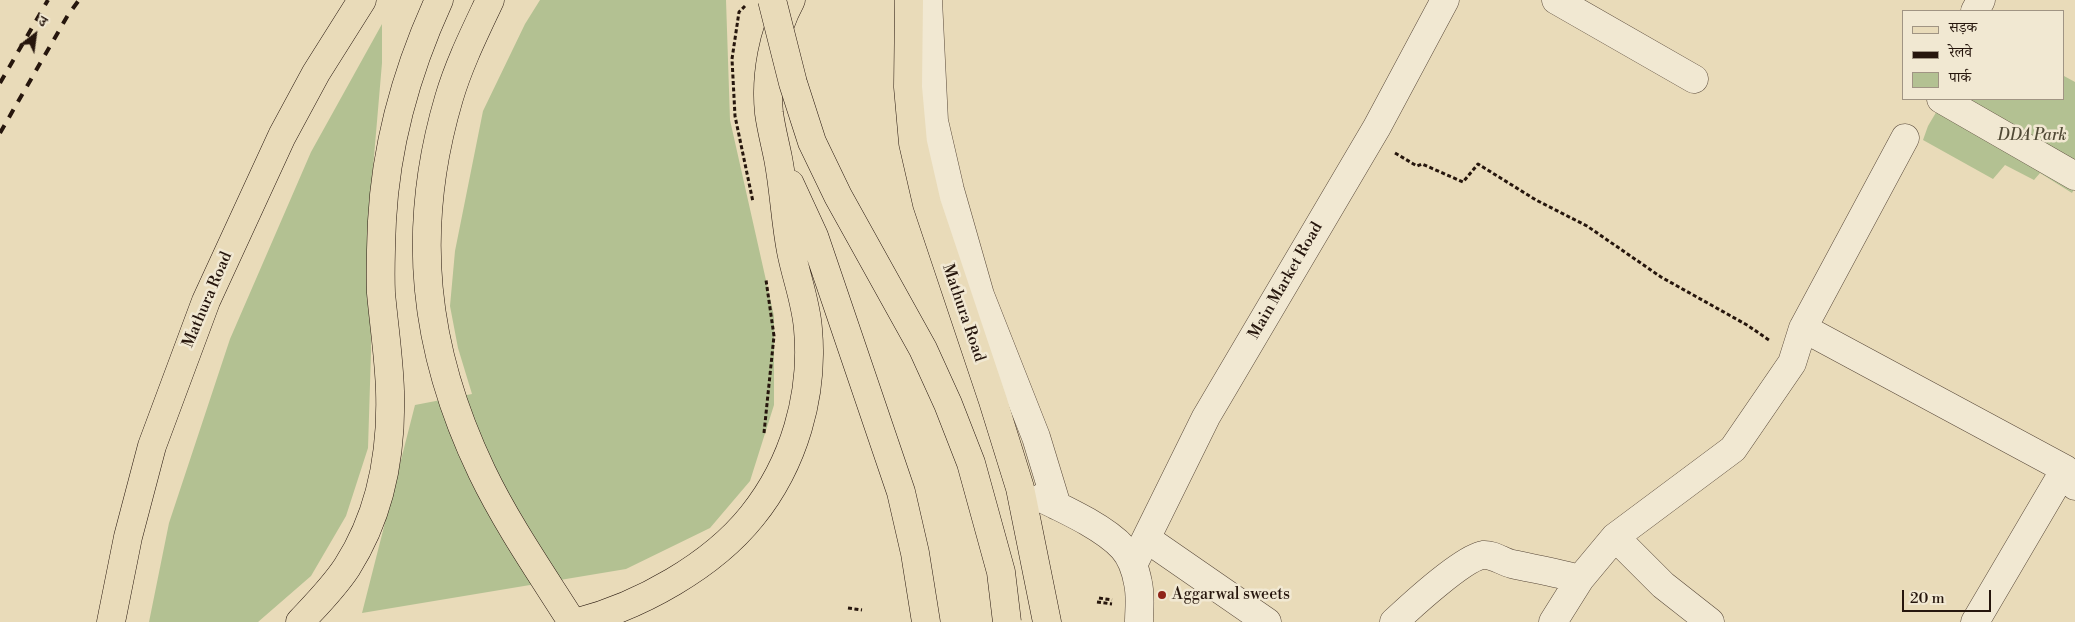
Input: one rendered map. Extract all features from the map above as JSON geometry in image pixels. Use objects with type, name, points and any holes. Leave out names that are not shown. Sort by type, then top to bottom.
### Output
[{"type":"main road","name":"Mathura Road","points":[[111,622],[128,537],[152,446],[206,302],[282,136],[316,73],[362,0]]},
{"type":"main road","points":[[300,622],[347,568],[378,501],[386,469],[390,390],[381,291],[382,220],[398,110],[420,42],[439,0]]},
{"type":"main road","points":[[490,0],[473,36],[450,96],[436,150],[428,196],[426,243],[429,296],[436,340],[450,394],[466,436],[483,474],[572,622]]},
{"type":"main road","points":[[772,0],[793,84],[812,142],[838,196],[923,349],[948,404],[970,464],[1001,572],[1006,622]]},
{"type":"main road","points":[[578,622],[654,591],[692,570],[715,554],[742,528],[764,502],[782,469],[796,437],[804,402],[809,366],[808,328],[802,293],[791,252],[778,158],[769,112],[769,76],[774,48],[782,21],[792,0]]},
{"type":"main road","name":"Mathura Road","points":[[909,0],[908,87],[913,143],[927,204],[1020,488],[1047,622]]},
{"type":"main road","points":[[778,158],[814,236],[898,484],[915,553],[926,622]]},
{"type":"street","points":[[928,0],[934,121],[950,190],[980,295],[1036,437],[1057,506]]},
{"type":"street","name":"Main Market Road","points":[[1133,565],[1206,417],[1370,139],[1445,0]]},
{"type":"street","points":[[1556,0],[1694,79]]},
{"type":"street","points":[[1943,100],[2074,173]]},
{"type":"street","points":[[1553,622],[1580,579],[1614,536],[1732,449],[1792,364],[1803,328],[1905,138]]},
{"type":"street","points":[[1803,328],[2070,478],[1975,622]]},
{"type":"street","points":[[1020,488],[1057,506],[1112,539],[1124,549],[1133,565],[1139,584],[1139,622]]},
{"type":"street","points":[[1614,536],[1663,585],[1710,622]]},
{"type":"street","points":[[1147,539],[1267,622]]},
{"type":"street","points":[[1394,622],[1424,593],[1471,560],[1485,555],[1513,564],[1552,571],[1580,579]]},
{"type":"path","points":[[750,0],[739,12],[732,59],[735,116],[754,209]]},
{"type":"path","points":[[1370,139],[1417,166],[1422,164],[1463,182],[1478,164],[1536,200],[1587,226],[1661,277],[1747,325],[1776,345],[1792,364]]},
{"type":"path","points":[[763,438],[774,336],[765,275]]},
{"type":"path","points":[[848,608],[862,610]]},
{"type":"green space","points":[[540,0],[726,0],[730,120],[774,316],[774,405],[750,481],[710,528],[626,569],[362,613],[415,405],[472,394],[458,348],[450,306],[455,251],[483,111],[525,24]]},
{"type":"green space","points":[[382,24],[382,63],[370,203],[371,352],[368,448],[346,516],[311,576],[258,622],[149,622],[169,523],[230,339],[311,152]]},
{"type":"green space","name":"DDA Park","points":[[2065,77],[2075,82],[2075,187],[2072,193],[2040,173],[2034,180],[2005,165],[1993,179],[1923,140],[1928,126],[1943,100],[2065,100]]},
{"type":"railway","points":[[0,83],[48,0]]},
{"type":"railway","points":[[0,133],[68,15],[79,0]]},
{"type":"place","name":"Aggarwal sweets","points":[[1162,595]]}]
